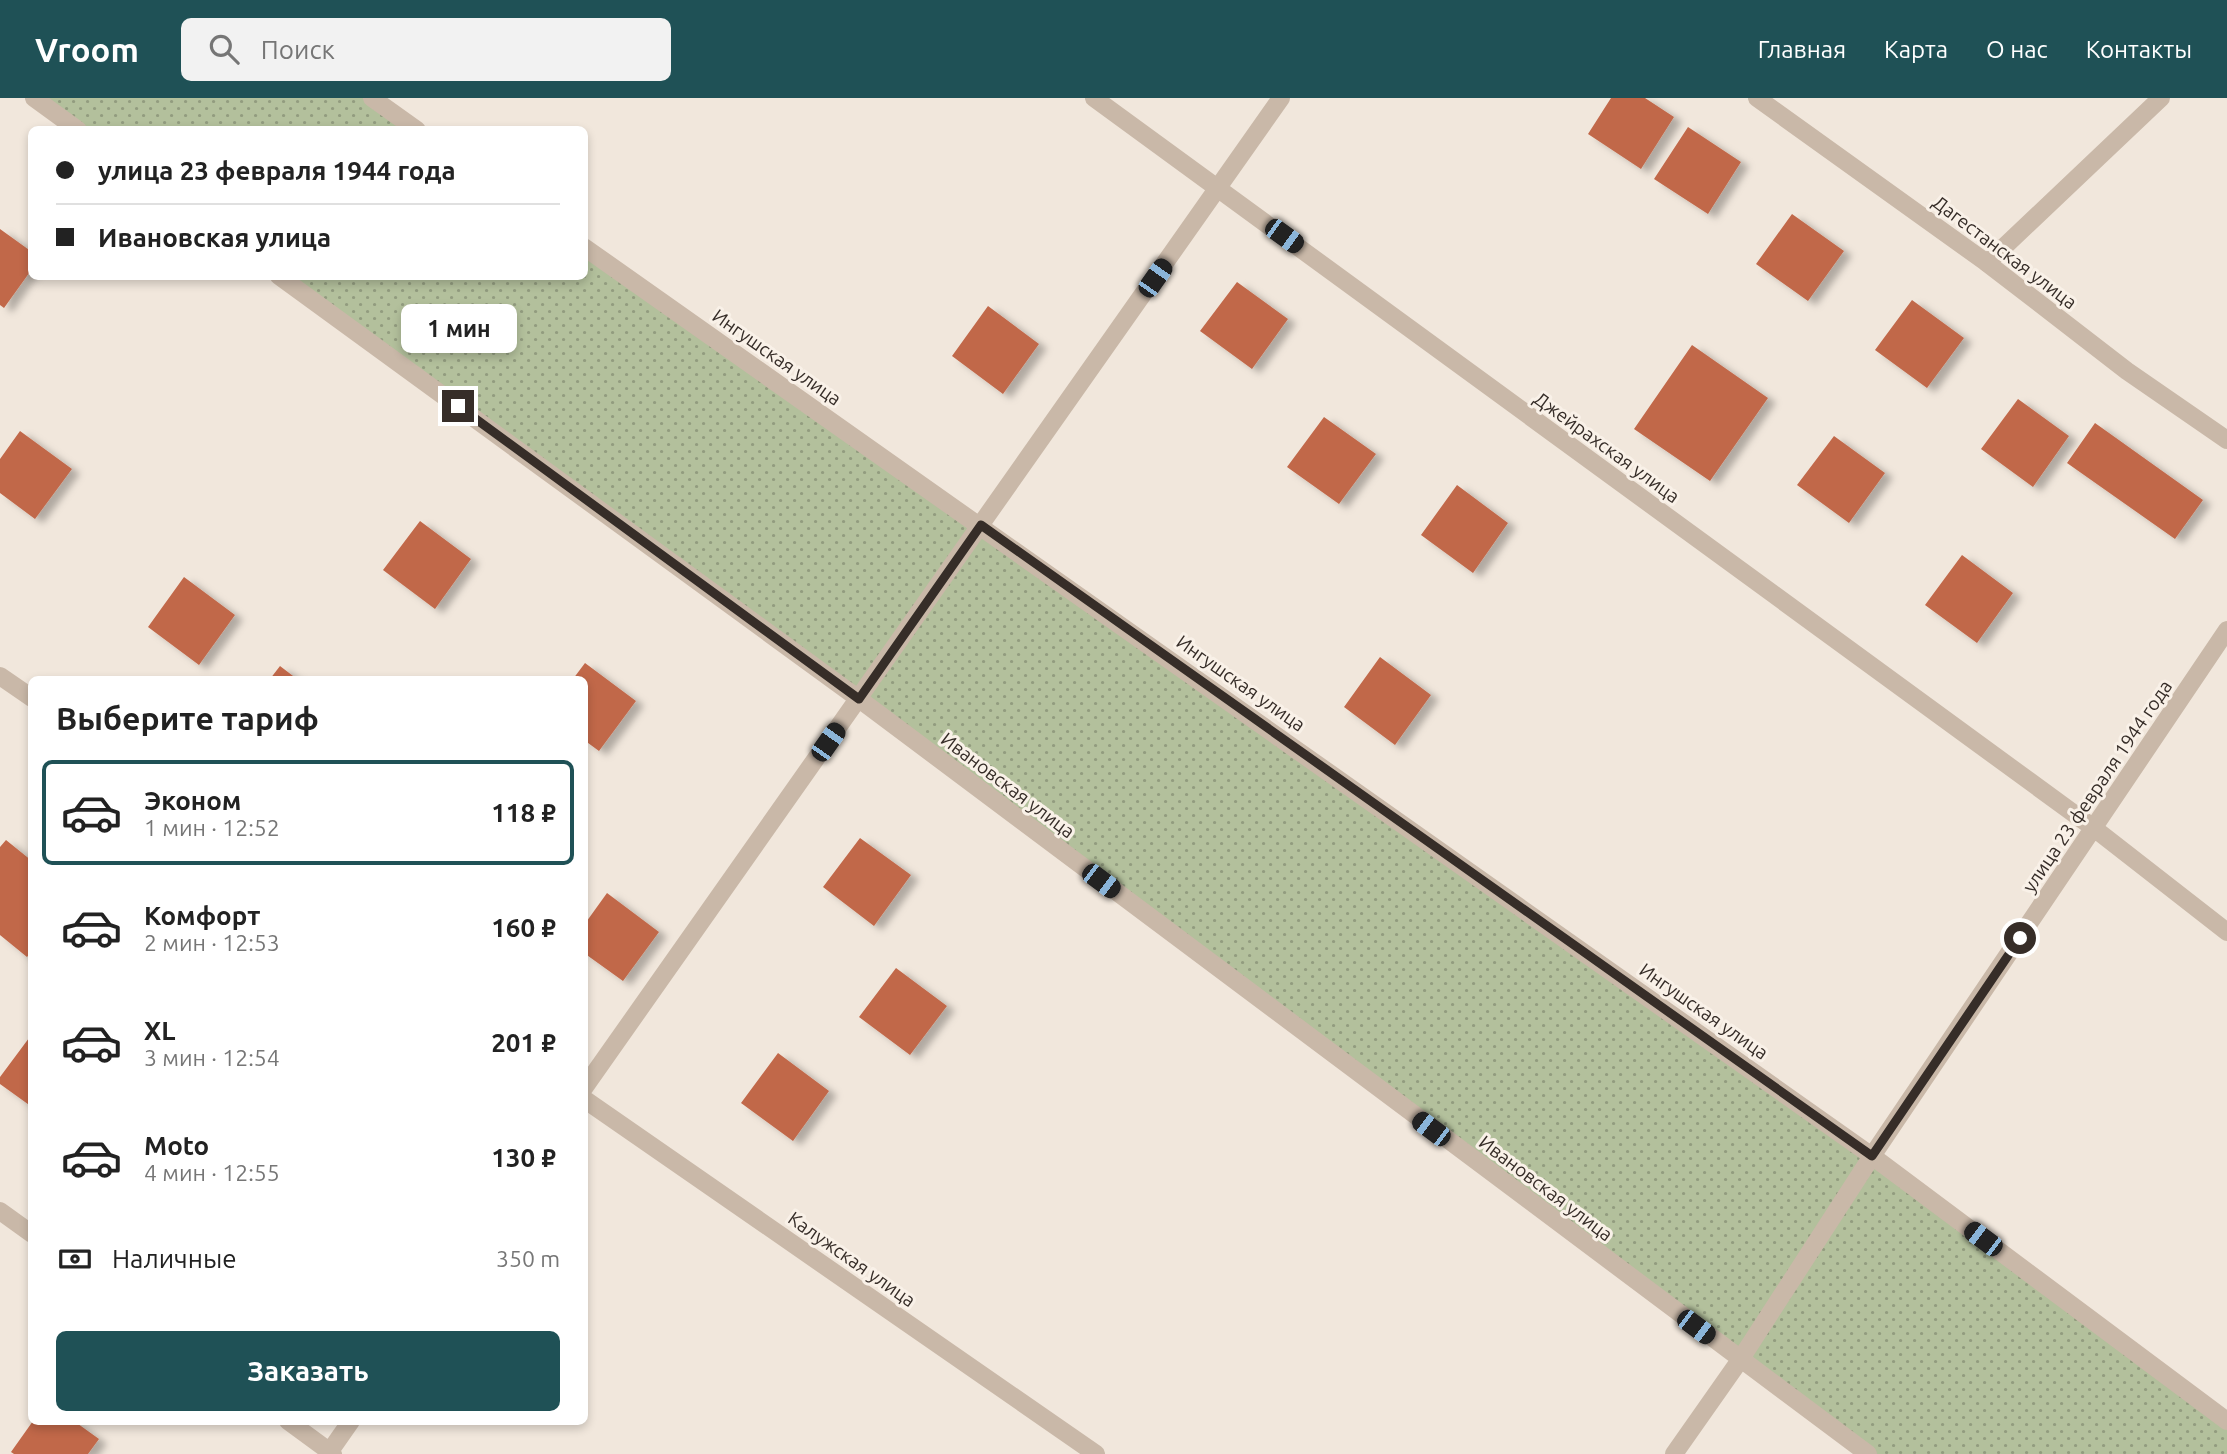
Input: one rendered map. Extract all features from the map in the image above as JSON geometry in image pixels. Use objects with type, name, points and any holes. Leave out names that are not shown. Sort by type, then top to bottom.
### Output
[{"type":"street","points":[[34,98],[72,126]]},
{"type":"street","points":[[372,98],[411,126]]},
{"type":"street","name":"Джейрахская улица","points":[[1094,98],[2095,829],[2227,932]]},
{"type":"street","points":[[588,1082],[1281,98]]},
{"type":"street","name":"Дагестанская улица","points":[[1758,98],[1987,263],[2127,371],[2227,440]]},
{"type":"street","points":[[1987,263],[2161,98]]},
{"type":"street","name":"Ингушская улица","points":[[588,250],[1872,1156],[2227,1421]]},
{"type":"street","name":"Ивановская улица","points":[[284,280],[859,699],[1868,1454]]},
{"type":"street","name":"улица 23 февраля 1944 года","points":[[1674,1454],[1740,1360],[1872,1156],[2227,630]]},
{"type":"street","points":[[0,676],[28,695]]},
{"type":"street","name":"Калужская улица","points":[[588,1102],[1096,1454]]},
{"type":"street","points":[[0,1211],[28,1231]]},
{"type":"street","points":[[293,1425],[330,1453],[348,1425]]},
{"type":"green space","points":[[34,98],[372,98],[413,126],[74,126]]},
{"type":"green space","points":[[588,249],[2227,1414],[2227,1454],[1868,1454],[283,280],[588,280]]},
{"type":"building","points":[[1611,98],[1645,98],[1674,117],[1641,169],[1588,134]]},
{"type":"building","points":[[1688,127],[1741,162],[1708,214],[1654,179]]},
{"type":"building","points":[[1792,214],[1844,251],[1808,301],[1756,264]]},
{"type":"building","points":[[0,229],[28,249],[28,275],[4,308],[0,305]]},
{"type":"building","points":[[1237,282],[1288,319],[1252,369],[1200,331]]},
{"type":"building","points":[[1912,300],[1964,338],[1927,388],[1875,350]]},
{"type":"building","points":[[988,306],[1039,344],[1003,394],[952,356]]},
{"type":"building","points":[[1692,345],[1768,398],[1710,481],[1634,429]]},
{"type":"building","points":[[2018,399],[2069,436],[2033,487],[1981,449]]},
{"type":"building","points":[[1324,417],[1376,454],[1339,504],[1287,467]]},
{"type":"building","points":[[2095,423],[2203,500],[2175,539],[2067,463]]},
{"type":"building","points":[[20,431],[72,469],[35,519],[0,493],[0,459]]},
{"type":"building","points":[[1834,436],[1885,473],[1849,523],[1797,485]]},
{"type":"building","points":[[1457,485],[1508,523],[1473,573],[1421,535]]},
{"type":"building","points":[[420,521],[471,559],[435,609],[383,570]]},
{"type":"building","points":[[1962,555],[2013,593],[1977,643],[1925,605]]},
{"type":"building","points":[[184,577],[235,615],[199,665],[148,627]]},
{"type":"building","points":[[1380,657],[1431,695],[1395,745],[1344,707]]},
{"type":"building","points":[[585,663],[636,701],[599,751],[588,743],[588,676],[575,676]]},
{"type":"building","points":[[280,666],[293,676],[272,676]]},
{"type":"building","points":[[860,838],[911,875],[874,926],[823,887]]},
{"type":"building","points":[[6,840],[28,858],[27,957],[0,935],[0,847]]},
{"type":"building","points":[[607,893],[659,932],[623,981],[588,956],[588,919]]},
{"type":"building","points":[[896,968],[947,1006],[910,1055],[859,1017]]},
{"type":"building","points":[[28,1039],[28,1104],[0,1084],[0,1077]]},
{"type":"building","points":[[778,1053],[829,1091],[793,1141],[741,1103]]},
{"type":"building","points":[[30,1425],[80,1425],[99,1439],[88,1454],[11,1452]]},
{"type":"route","points":[[458,406],[859,699],[981,525],[1872,1156],[2020,938]]}]
